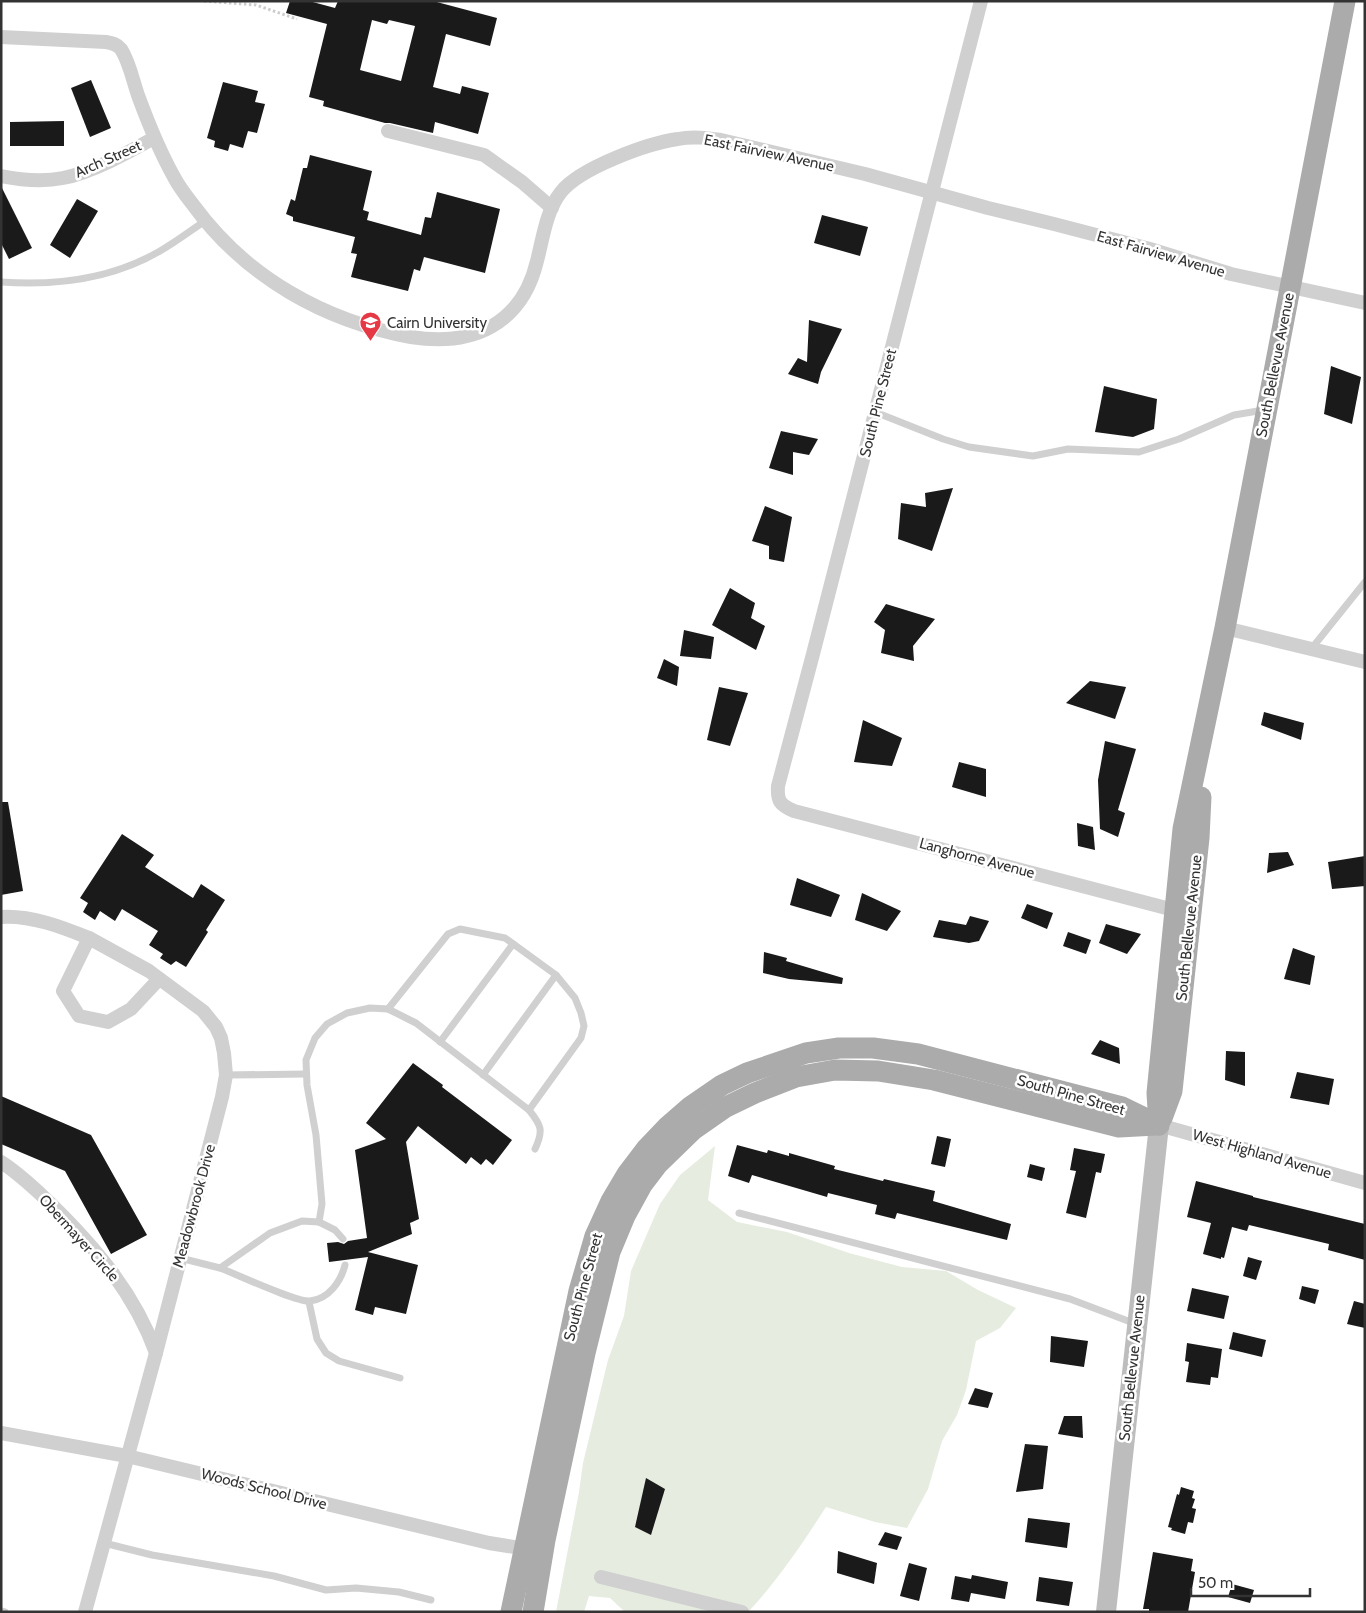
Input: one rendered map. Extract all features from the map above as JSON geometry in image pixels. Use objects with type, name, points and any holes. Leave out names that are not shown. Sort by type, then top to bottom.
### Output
[{"type":"main road","name":"South Bellevue Avenue","points":[[1159,1125],[1157,1093],[1183,829],[1225,628],[1345,1]]},
{"type":"main road","name":"South Bellevue Avenue","points":[[1159,1125],[1172,1091],[1199,838],[1205,728]]},
{"type":"main road","name":"South Pine Street","points":[[533,1612],[538,1479],[577,1300],[595,1236],[611,1201],[627,1174],[667,1127],[690,1107],[722,1085],[747,1073],[806,1053],[839,1048],[873,1048],[918,1054],[1122,1107],[1159,1125]]},
{"type":"main road","name":"South Pine Street","points":[[511,1612],[534,1550]]},
{"type":"street","name":"South Pine Street","points":[[781,804],[778,796],[778,786],[981,1]]},
{"type":"street","name":"East Fairview Avenue","points":[[1,37],[106,42],[114,43],[120,47],[127,61],[154,138],[175,179],[205,221],[226,245],[269,280],[307,303],[356,323],[412,337],[444,339],[480,333],[501,321],[517,306],[530,287],[542,236],[552,208],[561,191],[581,175],[615,159],[679,138],[700,137],[721,140],[856,172],[1141,247],[1231,274],[1365,304]]},
{"type":"street","points":[[388,132],[484,155],[522,182],[552,208]]},
{"type":"street","name":"Arch Street","points":[[1,176],[37,180],[64,178],[100,166],[154,138]]},
{"type":"street","points":[[1225,628],[1365,662]]},
{"type":"street","name":"Langhorne Avenue","points":[[781,804],[794,811],[1174,910]]},
{"type":"street","name":"Meadowbrook Drive","points":[[1,917],[27,918],[63,928],[88,938],[149,971],[203,1011],[216,1027],[224,1053],[226,1075],[222,1097],[156,1353],[85,1612]]},
{"type":"street","points":[[88,938],[63,991],[79,1016],[108,1022],[131,1009],[159,980]]},
{"type":"street","name":"West Highland Avenue","points":[[1159,1125],[1365,1183]]},
{"type":"street","name":"South Bellevue Avenue","points":[[1106,1612],[1159,1125]]},
{"type":"street","name":"Obermayer Circle","points":[[1,1162],[29,1183],[66,1219],[92,1248],[130,1298],[145,1325],[156,1353]]},
{"type":"street","name":"Woods School Drive","points":[[1,1433],[127,1456],[479,1541],[534,1550]]},
{"type":"street","points":[[601,1578],[742,1612]]},
{"type":"lane","points":[[1,282],[28,284],[62,283],[91,278],[124,269],[158,253],[205,221]]},
{"type":"lane","points":[[875,412],[943,439],[969,447],[1033,456],[1068,449],[1139,452],[1179,439],[1234,415],[1267,410]]},
{"type":"lane","points":[[1312,648],[1365,582]]},
{"type":"lane","points":[[388,1009],[448,934],[460,929],[505,938],[556,975],[574,998],[584,1026],[581,1038],[529,1110]]},
{"type":"lane","points":[[440,1042],[513,944]]},
{"type":"lane","points":[[483,1075],[556,975]]},
{"type":"lane","points":[[319,1222],[322,1204],[316,1135],[306,1085],[306,1060],[315,1038],[327,1024],[347,1014],[370,1008],[388,1009],[416,1023],[529,1110],[538,1120],[541,1136],[535,1149]]},
{"type":"lane","points":[[226,1075],[306,1074]]},
{"type":"lane","points":[[739,1213],[1070,1299],[1136,1324]]},
{"type":"lane","points":[[220,1268],[270,1233],[302,1220],[319,1222],[335,1230],[343,1239]]},
{"type":"lane","points":[[180,1258],[220,1268],[286,1295],[309,1302],[322,1298],[334,1288],[343,1274],[345,1265]]},
{"type":"lane","points":[[309,1302],[317,1339],[326,1353],[339,1361],[400,1378]]},
{"type":"lane","points":[[104,1543],[152,1555],[274,1576],[326,1590],[356,1588],[399,1592],[430,1600]]},
{"type":"path","points":[[204,1],[256,5],[298,19]]},
{"type":"shaded area","points":[[715,1146],[708,1200],[737,1222],[787,1232],[849,1253],[902,1267],[946,1271],[978,1290],[1016,1308],[1000,1328],[976,1341],[966,1390],[957,1415],[942,1441],[928,1489],[907,1528],[875,1522],[826,1507],[780,1574],[748,1612],[625,1612],[610,1598],[589,1596],[584,1612],[556,1612],[583,1463],[608,1360],[624,1316],[631,1271],[660,1204],[680,1175]]},
{"type":"building","points":[[290,1],[309,1],[335,8],[338,1],[433,1],[497,18],[490,46],[446,34],[433,87],[460,94],[462,86],[489,93],[478,134],[435,122],[433,133],[385,123],[323,106],[324,101],[309,97],[327,24],[286,13]],"holes":[[[372,20],[387,24],[389,20],[415,26],[401,81],[360,70]]]},
{"type":"building","points":[[91,80],[111,128],[90,137],[71,88]]},
{"type":"building","points":[[223,82],[258,91],[255,102],[265,104],[257,133],[248,131],[243,148],[230,144],[228,151],[214,147],[215,141],[207,138]]},
{"type":"building","points":[[64,121],[64,146],[10,146],[10,122]]},
{"type":"building","points":[[310,155],[372,171],[363,210],[369,212],[367,220],[421,235],[425,217],[431,218],[437,192],[500,209],[485,273],[424,257],[420,271],[414,269],[408,291],[351,277],[357,254],[351,253],[355,237],[293,221],[293,217],[286,214],[291,199],[295,201],[303,168],[307,168]]},
{"type":"building","points":[[1,186],[32,248],[9,259],[1,243]]},
{"type":"building","points":[[77,199],[98,211],[70,258],[50,245]]},
{"type":"building","points":[[822,215],[868,227],[860,256],[814,243]]},
{"type":"building","points":[[809,320],[842,329],[821,372],[818,384],[788,374],[798,358],[807,362]]},
{"type":"building","points":[[1331,366],[1361,377],[1352,424],[1324,414]]},
{"type":"building","points":[[1104,386],[1157,399],[1154,429],[1133,437],[1095,432]]},
{"type":"building","points":[[781,431],[818,439],[809,455],[793,452],[793,475],[769,468]]},
{"type":"building","points":[[953,488],[932,551],[898,539],[901,503],[926,507],[925,493]]},
{"type":"building","points":[[765,506],[792,517],[784,562],[769,559],[769,546],[752,541]]},
{"type":"building","points":[[730,588],[755,603],[751,618],[765,626],[756,650],[712,625]]},
{"type":"building","points":[[886,604],[935,619],[913,646],[914,661],[881,653],[885,630],[874,622]]},
{"type":"building","points":[[684,630],[714,637],[711,659],[680,656]]},
{"type":"building","points":[[664,659],[679,667],[677,686],[657,678]]},
{"type":"building","points":[[1090,681],[1126,687],[1115,719],[1066,703]]},
{"type":"building","points":[[719,687],[748,693],[730,746],[707,740]]},
{"type":"building","points":[[1264,712],[1304,723],[1301,740],[1261,725]]},
{"type":"building","points":[[863,720],[902,738],[892,766],[854,762]]},
{"type":"building","points":[[1105,741],[1136,749],[1118,810],[1125,813],[1118,837],[1100,829],[1098,780]]},
{"type":"building","points":[[959,762],[986,769],[986,797],[952,787]]},
{"type":"building","points":[[1,802],[8,802],[23,891],[1,895]]},
{"type":"building","points":[[1077,823],[1093,827],[1095,850],[1078,846]]},
{"type":"building","points":[[122,834],[154,855],[145,867],[193,898],[201,884],[225,900],[186,967],[176,961],[171,965],[160,958],[163,954],[149,945],[158,931],[122,909],[115,921],[100,911],[95,920],[83,912],[88,903],[80,898]]},
{"type":"building","points":[[1288,852],[1294,865],[1267,873],[1269,853]]},
{"type":"building","points":[[1365,856],[1365,886],[1332,889],[1328,862]]},
{"type":"building","points":[[797,878],[840,895],[831,917],[790,905]]},
{"type":"building","points":[[862,893],[901,911],[887,931],[855,920]]},
{"type":"building","points":[[1027,904],[1053,913],[1047,929],[1021,918]]},
{"type":"building","points":[[970,916],[989,921],[979,941],[969,943],[933,937],[939,920],[966,925]]},
{"type":"building","points":[[1106,924],[1141,934],[1127,954],[1099,943]]},
{"type":"building","points":[[1068,932],[1091,940],[1086,954],[1063,946]]},
{"type":"building","points":[[1293,948],[1315,956],[1310,985],[1284,979]]},
{"type":"building","points":[[764,952],[787,958],[786,961],[843,978],[842,984],[789,979],[763,973]]},
{"type":"building","points":[[1100,1040],[1119,1048],[1120,1064],[1091,1054]]},
{"type":"building","points":[[1226,1051],[1245,1052],[1245,1086],[1225,1080]]},
{"type":"building","points":[[413,1063],[512,1140],[493,1165],[486,1159],[481,1165],[471,1157],[466,1164],[418,1126],[406,1142],[419,1219],[410,1223],[412,1234],[368,1252],[418,1265],[406,1314],[375,1307],[373,1315],[355,1310],[368,1257],[329,1262],[327,1243],[338,1242],[344,1244],[348,1241],[367,1238],[355,1150],[386,1139],[366,1123]]},
{"type":"building","points":[[1297,1072],[1334,1079],[1329,1105],[1290,1098]]},
{"type":"building","points":[[1,1096],[91,1135],[147,1235],[111,1254],[65,1171],[1,1144]]},
{"type":"building","points":[[937,1136],[951,1139],[945,1167],[931,1164]]},
{"type":"building","points":[[737,1145],[767,1153],[768,1150],[789,1156],[789,1153],[835,1166],[834,1169],[935,1191],[933,1201],[1011,1224],[1007,1240],[897,1213],[895,1219],[875,1214],[877,1205],[828,1193],[827,1197],[752,1175],[749,1183],[728,1176]]},
{"type":"building","points":[[1074,1148],[1105,1154],[1101,1173],[1096,1172],[1086,1218],[1066,1213],[1076,1171],[1070,1170]]},
{"type":"building","points":[[1030,1164],[1045,1168],[1042,1181],[1027,1177]]},
{"type":"building","points":[[1196,1181],[1365,1224],[1365,1260],[1328,1250],[1329,1244],[1249,1225],[1247,1231],[1232,1227],[1224,1258],[1221,1257],[1221,1259],[1203,1254],[1211,1223],[1187,1217]]},
{"type":"building","points":[[1248,1257],[1262,1261],[1256,1280],[1243,1276]]},
{"type":"building","points":[[1302,1286],[1319,1290],[1315,1304],[1299,1299]]},
{"type":"building","points":[[1192,1288],[1229,1296],[1224,1319],[1187,1311]]},
{"type":"building","points":[[1354,1301],[1365,1304],[1365,1328],[1347,1324]]},
{"type":"building","points":[[1233,1332],[1266,1340],[1262,1357],[1229,1349]]},
{"type":"building","points":[[1051,1336],[1088,1341],[1084,1367],[1050,1362]]},
{"type":"building","points":[[1187,1343],[1222,1349],[1218,1378],[1211,1377],[1210,1385],[1186,1382],[1189,1362],[1185,1361]]},
{"type":"building","points":[[975,1388],[993,1393],[988,1408],[968,1404]]},
{"type":"building","points":[[1064,1416],[1082,1416],[1083,1438],[1058,1434]]},
{"type":"building","points":[[1025,1444],[1048,1446],[1043,1489],[1016,1492]]},
{"type":"building","points":[[646,1478],[665,1489],[651,1535],[635,1527]]},
{"type":"building","points":[[1181,1487],[1194,1491],[1192,1498],[1195,1499],[1192,1508],[1196,1509],[1193,1523],[1188,1522],[1185,1534],[1171,1530],[1172,1528],[1168,1527],[1177,1494],[1179,1495]]},
{"type":"building","points":[[1028,1518],[1070,1523],[1067,1548],[1025,1542]]},
{"type":"building","points":[[885,1532],[902,1537],[897,1550],[878,1545]]},
{"type":"building","points":[[838,1551],[877,1563],[874,1584],[837,1573]]},
{"type":"building","points":[[1153,1552],[1193,1559],[1191,1571],[1195,1572],[1188,1612],[1149,1612],[1149,1609],[1143,1609]]},
{"type":"building","points":[[909,1563],[927,1568],[919,1601],[900,1596]]},
{"type":"building","points":[[972,1575],[1008,1582],[1005,1599],[971,1593],[969,1602],[951,1599],[955,1576],[971,1579]]},
{"type":"building","points":[[1039,1577],[1073,1582],[1069,1606],[1036,1601]]},
{"type":"building","points":[[1232,1584],[1254,1590],[1250,1603],[1228,1597]]},
{"type":"place","name":"Cairn University","points":[[371,342]]}]
